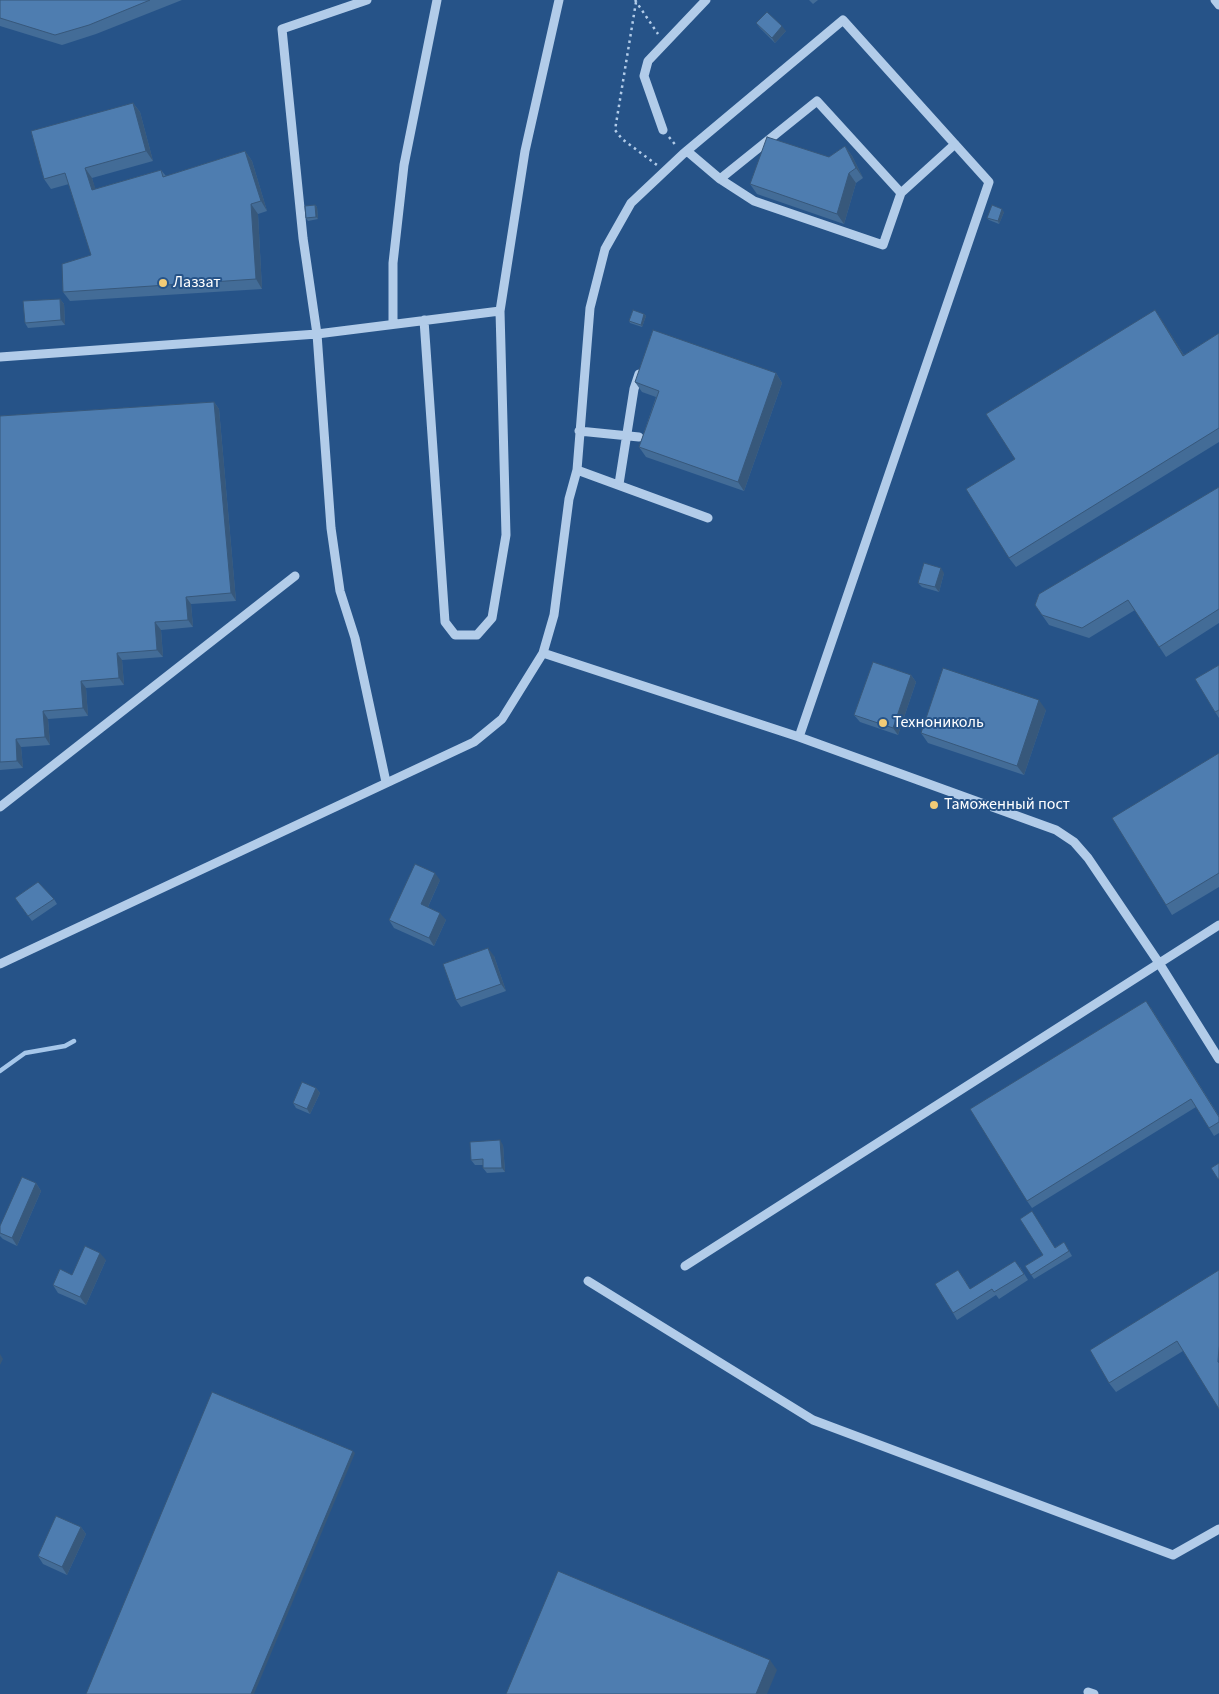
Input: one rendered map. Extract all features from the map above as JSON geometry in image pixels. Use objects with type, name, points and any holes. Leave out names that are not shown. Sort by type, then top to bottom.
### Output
[{"type":"street","points":[[367,0],[282,29],[303,238],[317,334],[331,528],[339,582],[355,638],[386,782]]},
{"type":"street","points":[[393,324],[393,264],[404,165],[438,0]]},
{"type":"street","points":[[424,320],[445,622],[455,635],[477,635],[492,618],[506,535],[500,311],[525,151],[559,0]]},
{"type":"street","points":[[663,130],[644,76],[648,61],[706,0]]},
{"type":"street","points":[[1214,0],[1219,5]]},
{"type":"street","points":[[0,964],[474,742],[502,719],[543,653],[554,615],[569,499],[577,470],[590,308],[606,249],[631,203],[685,152],[843,20],[989,182],[799,737]]},
{"type":"street","points":[[720,179],[817,101],[901,193]]},
{"type":"street","points":[[685,152],[720,179],[754,201],[883,245],[901,193],[955,144]]},
{"type":"street","points":[[0,357],[317,334],[500,311]]},
{"type":"street","points":[[619,484],[634,389],[643,363]]},
{"type":"street","points":[[579,431],[639,437]]},
{"type":"street","points":[[577,470],[708,518]]},
{"type":"street","points":[[0,807],[295,576]]},
{"type":"street","points":[[543,653],[799,737],[1062,834],[1074,842],[1088,858],[1159,962],[1219,1059]]},
{"type":"street","points":[[685,1266],[1219,925]]},
{"type":"street","points":[[588,1282],[813,1420],[1173,1555],[1219,1529]]},
{"type":"path","points":[[635,1],[664,43]]},
{"type":"path","points":[[635,1],[616,130],[622,139],[665,171]]},
{"type":"path","points":[[663,130],[685,152]]},
{"type":"building","points":[[0,0],[150,0],[89,25],[55,35],[0,18]]},
{"type":"building","points":[[767,12],[782,26],[772,38],[756,23]]},
{"type":"building","points":[[133,103],[146,151],[85,168],[92,190],[161,170],[163,177],[245,151],[261,201],[251,204],[256,279],[63,292],[62,264],[91,255],[65,173],[44,179],[31,131]]},
{"type":"building","points":[[767,137],[829,157],[845,146],[856,168],[849,173],[837,214],[750,184]]},
{"type":"building","points":[[315,205],[316,217],[306,218],[305,206]]},
{"type":"building","points":[[992,205],[1002,209],[998,221],[987,218]]},
{"type":"building","points":[[60,299],[61,320],[25,323],[23,301]]},
{"type":"building","points":[[633,310],[644,314],[641,325],[629,321]]},
{"type":"building","points":[[1155,310],[1183,356],[1219,333],[1219,428],[1009,558],[966,489],[1015,459],[986,414]]},
{"type":"building","points":[[653,330],[776,373],[738,482],[639,447],[659,391],[635,382]]},
{"type":"building","points":[[214,402],[231,593],[186,597],[188,620],[155,622],[157,650],[117,653],[119,678],[81,681],[83,708],[43,711],[45,737],[16,739],[17,761],[0,762],[0,416]]},
{"type":"building","points":[[1219,487],[1219,609],[1159,647],[1128,600],[1082,628],[1042,615],[1035,605],[1039,594]]},
{"type":"building","points":[[924,563],[941,568],[935,587],[918,583]]},
{"type":"building","points":[[873,662],[911,675],[893,728],[854,715]]},
{"type":"building","points":[[1219,665],[1219,710],[1215,712],[1195,679]]},
{"type":"building","points":[[943,668],[1039,700],[1017,766],[921,733]]},
{"type":"building","points":[[1219,753],[1219,873],[1166,905],[1112,818]]},
{"type":"building","points":[[415,864],[435,873],[421,904],[440,913],[429,938],[389,920]]},
{"type":"building","points":[[38,882],[54,899],[28,916],[15,898]]},
{"type":"building","points":[[488,948],[501,984],[456,1000],[443,964]]},
{"type":"building","points":[[1146,1001],[1219,1117],[1219,1122],[1209,1128],[1191,1099],[1027,1201],[970,1109]]},
{"type":"building","points":[[302,1082],[316,1088],[307,1109],[293,1103]]},
{"type":"building","points":[[500,1140],[502,1168],[483,1168],[483,1159],[471,1160],[470,1142]]},
{"type":"building","points":[[1219,1163],[1219,1179],[1218,1179],[1211,1168]]},
{"type":"building","points":[[22,1177],[36,1183],[12,1238],[0,1233],[0,1226]]},
{"type":"building","points":[[1032,1211],[1055,1248],[1064,1242],[1069,1251],[1031,1275],[1025,1266],[1043,1255],[1020,1219]]},
{"type":"building","points":[[85,1246],[100,1253],[80,1297],[53,1285],[60,1269],[72,1275]]},
{"type":"building","points":[[1015,1261],[1024,1274],[994,1292],[992,1289],[953,1313],[935,1284],[958,1270],[970,1289]]},
{"type":"building","points":[[1219,1270],[1219,1409],[1177,1341],[1109,1383],[1090,1350]]},
{"type":"building","points":[[212,1392],[353,1451],[251,1694],[86,1694]]},
{"type":"building","points":[[56,1516],[81,1527],[62,1567],[38,1556]]},
{"type":"building","points":[[558,1571],[770,1660],[756,1694],[506,1694]]},
{"type":"waterway","points":[[0,1071],[25,1053],[65,1046],[74,1041]]},
{"type":"place","name":"Лаззат","points":[[163,283]]},
{"type":"place","name":"Технониколь","points":[[883,723]]},
{"type":"place","name":"Таможенный пост","points":[[934,805]]}]
